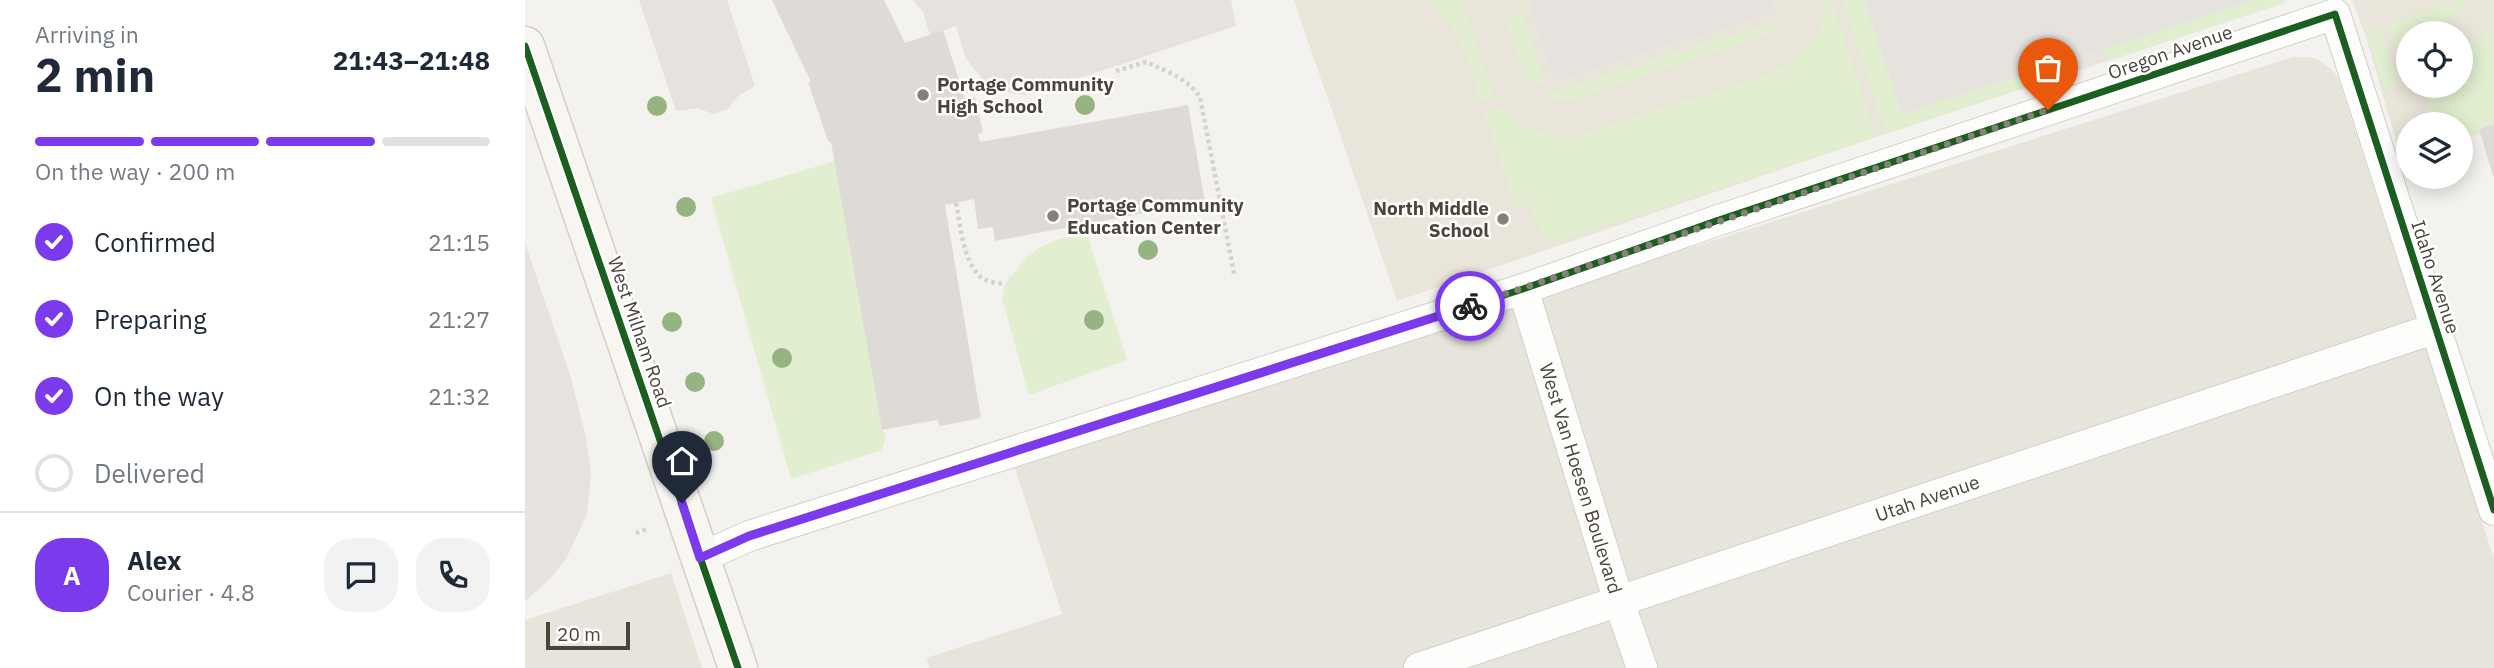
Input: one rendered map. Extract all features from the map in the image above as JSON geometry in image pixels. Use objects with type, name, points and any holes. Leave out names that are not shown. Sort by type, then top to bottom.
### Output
[{"type":"street","name":"Oregon Avenue","points":[[700,558],[749,536],[1523,289],[1716,221],[2335,13]]},
{"type":"street","name":"Idaho Avenue","points":[[2335,13],[2494,510]]},
{"type":"street","name":"West Milham Road","points":[[525,46],[738,668]]},
{"type":"street","name":"West Van Hoesen Boulevard","points":[[1523,289],[1619,602],[1642,668]]},
{"type":"street","name":"Utah Avenue","points":[[1419,668],[2436,328]]},
{"type":"path","points":[[1116,71],[1146,62],[1180,77],[1200,97],[1234,274]]},
{"type":"path","points":[[956,203],[966,253],[974,268],[984,280],[1004,284]]},
{"type":"path","points":[[636,533],[647,529]]},
{"type":"shaded area","points":[[639,0],[727,0],[755,86],[738,96],[728,109],[713,114],[698,108],[676,111]]},
{"type":"shaded area","points":[[913,0],[1231,0],[1236,26],[1024,95],[1010,93],[984,82],[965,57],[956,26],[930,35],[923,12]]},
{"type":"shaded area","name":"North Middle School","points":[[1294,0],[2285,0],[2284,3],[1876,137],[1397,301]]},
{"type":"shaded area","points":[[1529,0],[1771,0],[1775,11],[1555,81]]},
{"type":"shaded area","points":[[1864,0],[2255,0],[1902,114]]},
{"type":"shaded area","points":[[2352,0],[2494,0],[2494,118],[2473,122],[2473,112],[2396,112],[2396,141],[2366,37]]},
{"type":"shaded area","points":[[2293,57],[2311,57],[2318,60],[2332,69],[2338,78],[2494,559],[2494,668],[930,668],[926,658],[1062,614],[1013,462]]},
{"type":"shaded area","points":[[525,243],[570,375],[586,437],[591,473],[587,514],[567,557],[551,578],[525,601]]},
{"type":"shaded area","points":[[671,573],[702,668],[525,668],[525,620]]},
{"type":"green space","points":[[1429,0],[1462,0],[1495,98],[1481,102],[1455,34]]},
{"type":"green space","points":[[1826,0],[1831,0],[1876,137],[1561,240],[1550,241],[1539,230],[1529,203],[1516,209],[1484,112],[1502,107],[1510,116],[1535,132],[1556,137],[1574,136],[1769,74],[1808,45],[1820,25]]},
{"type":"green space","points":[[1842,0],[1864,0],[1902,114],[2059,63],[2063,75],[1886,134]]},
{"type":"green space","points":[[2255,0],[2284,0],[2284,3],[2120,57],[2107,59],[2101,50]]},
{"type":"green space","points":[[2460,0],[2473,0],[2444,21],[2396,21]]},
{"type":"green space","points":[[1521,8],[1545,83],[1532,86],[1518,62],[1510,34],[1511,16]]},
{"type":"green space","points":[[1783,18],[1780,24],[1766,35],[1575,99],[1558,100],[1543,94],[1556,92]]},
{"type":"green space","points":[[2396,21],[2396,48],[2387,24]]},
{"type":"green space","points":[[2379,26],[2396,76],[2396,84],[2390,92],[2384,89],[2368,34],[2371,29]]},
{"type":"green space","points":[[2494,28],[2494,124],[2479,129],[2481,134],[2473,136],[2473,112],[2425,112],[2430,98],[2473,98],[2473,44]]},
{"type":"green space","points":[[835,161],[882,430],[886,435],[882,450],[791,479],[711,198]]},
{"type":"green space","points":[[1087,234],[1127,360],[1029,395],[1002,298],[1005,286],[1024,261],[1039,248],[1056,240]]},
{"type":"building","name":"Portage Community Education Center","points":[[772,0],[884,0],[905,43],[943,30],[965,99],[975,97],[983,132],[978,134],[980,142],[1188,105],[1205,202],[995,241],[993,227],[978,229],[974,199],[945,205],[981,418],[940,426],[937,420],[882,430],[831,142],[828,141],[808,82],[811,82]]},
{"type":"building","points":[[2494,124],[2494,176],[2493,176],[2479,129]]},
{"type":"cycle path","points":[[700,558],[749,536],[1523,289],[1716,221],[2335,14],[2494,510]]},
{"type":"cycle path","points":[[525,46],[738,668]]},
{"type":"way so far","points":[[1470,306],[2048,110]]},
{"type":"place","name":"Portage Community High School","points":[[923,95]]},
{"type":"place","name":"Portage Community Education Center","points":[[1053,216]]},
{"type":"place","name":"North Middle School","points":[[1503,219]]},
{"type":"route","points":[[682,503],[700,558],[749,536],[1470,306]]}]
